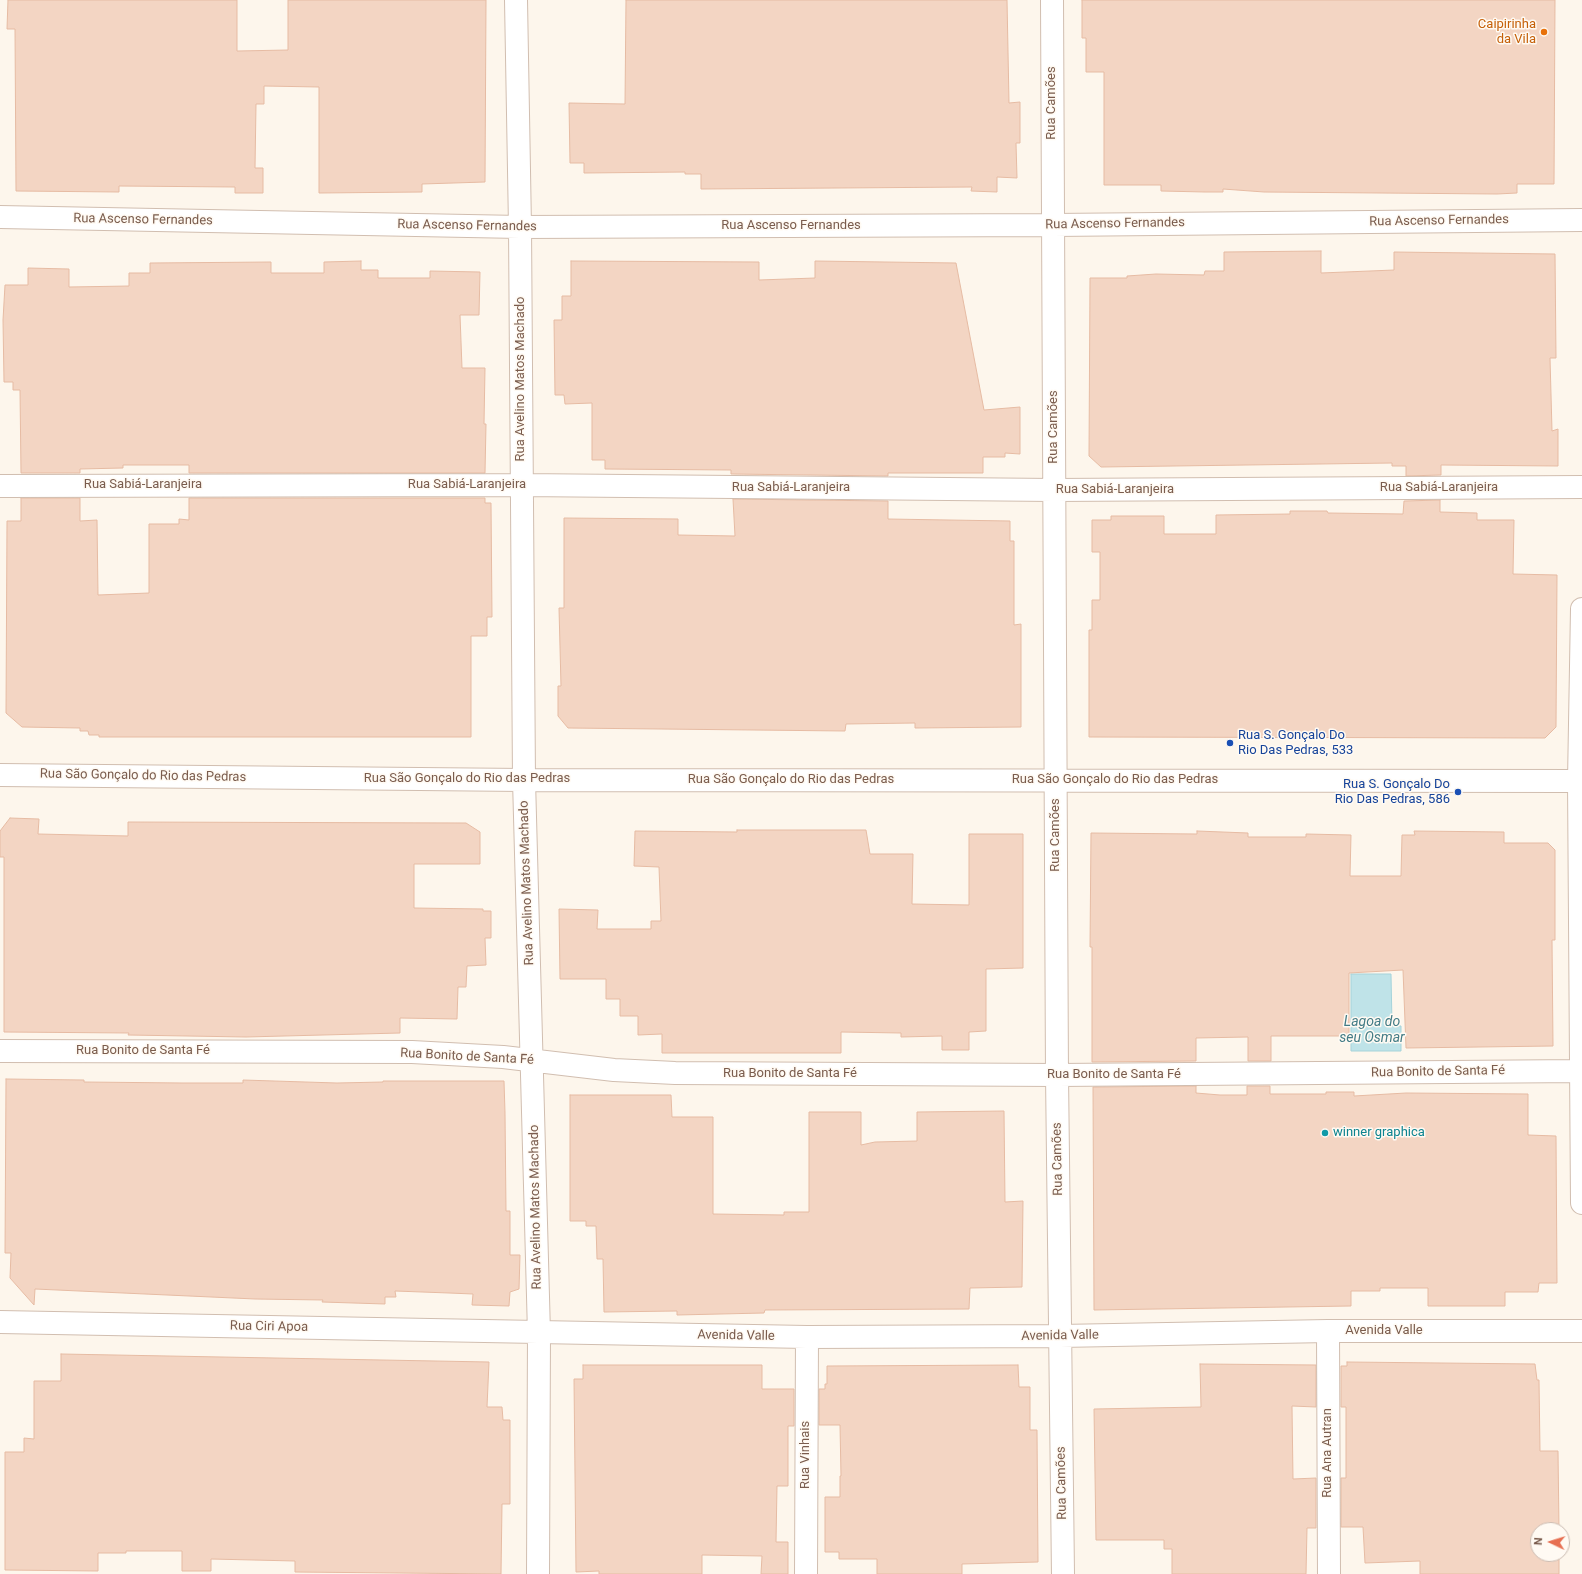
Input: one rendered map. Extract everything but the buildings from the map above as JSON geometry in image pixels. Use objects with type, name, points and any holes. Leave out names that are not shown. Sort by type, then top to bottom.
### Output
[{"type":"street","name":"Rua Avelino Matos Machado","points":[[516,0],[520,227],[524,780],[538,1333],[538,1574]]},
{"type":"street","name":"Rua Camões","points":[[1052,0],[1057,1075],[1063,1574]]},
{"type":"street","name":"Rua Ascenso Fernandes","points":[[0,217],[520,227],[1053,225],[1582,220]]},
{"type":"street","name":"Rua Sabiá-Laranjeira","points":[[0,486],[521,485],[1054,490],[1582,487]]},
{"type":"street","points":[[1582,609],[1582,1203]]},
{"type":"street","name":"Rua São Gonçalo do Rio das Pedras","points":[[0,775],[524,780],[1581,781]]},
{"type":"street","name":"Rua Bonito de Santa Fé","points":[[0,1051],[412,1052],[503,1057],[614,1070],[675,1073],[1057,1075],[1581,1071]]},
{"type":"street","name":"Rua Ciri Apoa","points":[[0,1322],[538,1333]]},
{"type":"street","name":"Avenida Valle","points":[[538,1333],[807,1337],[1060,1336],[1328,1331],[1582,1331]]},
{"type":"street","name":"Rua Ana Autran","points":[[1328,1331],[1329,1574]]},
{"type":"street","name":"Rua Vinhais","points":[[806,1574],[807,1337]]},
{"type":"water","name":"Lagoa do seu Osmar","points":[[1351,974],[1391,974],[1392,1025],[1401,1026],[1401,1051],[1351,1051]]},
{"type":"place","name":"Caipirinha da Vila","points":[[1544,32]]},
{"type":"place","name":"Rua S. Gonçalo Do Rio Das Pedras, 533","points":[[1230,743]]},
{"type":"place","name":"Rua S. Gonçalo Do Rio Das Pedras, 586","points":[[1458,792]]},
{"type":"place","name":"winner graphica","points":[[1325,1133]]}]
